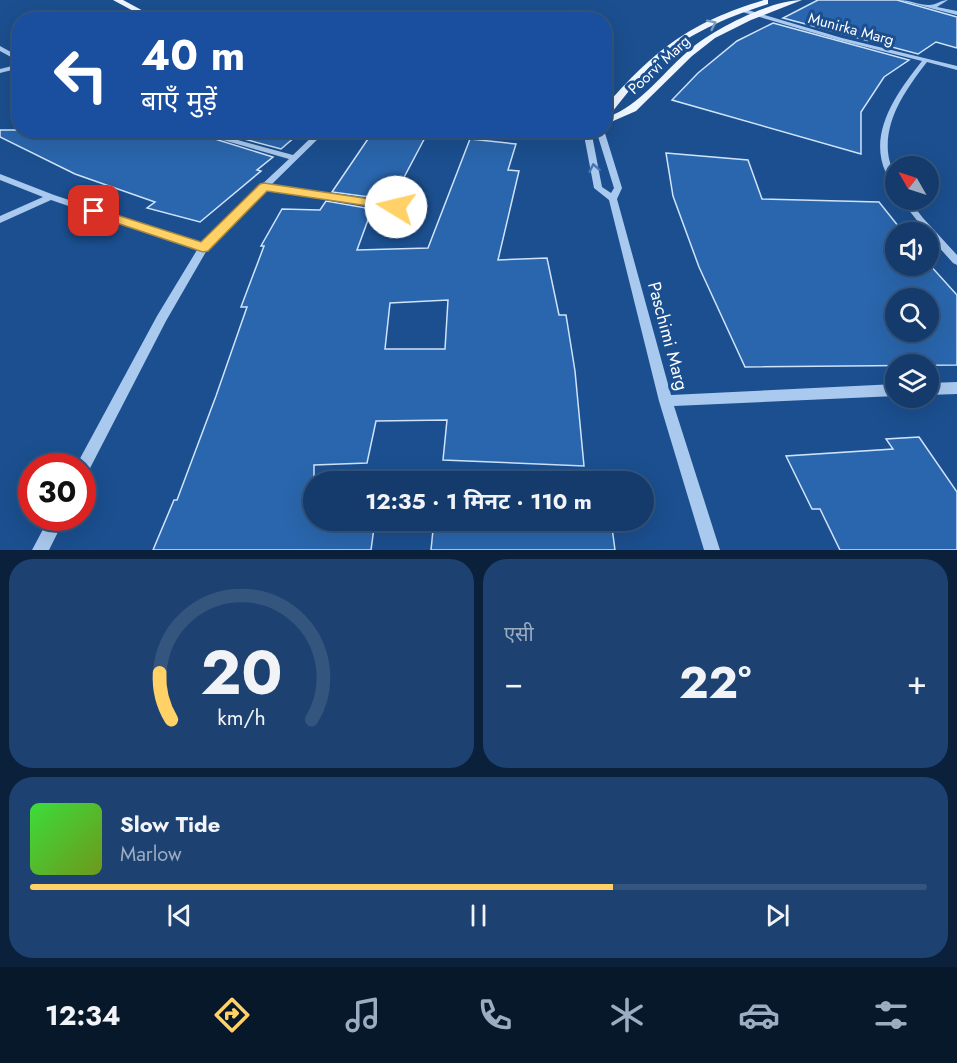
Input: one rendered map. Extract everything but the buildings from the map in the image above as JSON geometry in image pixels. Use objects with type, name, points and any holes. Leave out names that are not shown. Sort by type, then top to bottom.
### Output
[{"type":"main road","points":[[117,0],[141,12]]},
{"type":"main road","name":"Poorvi Marg","points":[[612,106],[647,65],[662,52],[744,9],[771,0]]},
{"type":"main road","name":"Poorvi Marg","points":[[612,119],[635,106],[686,56],[704,42],[759,14],[798,0]]},
{"type":"street","points":[[902,0],[957,13]]},
{"type":"street","points":[[932,7],[946,0]]},
{"type":"street","name":"Munirka Marg","points":[[744,9],[925,61],[957,67]]},
{"type":"street","name":"Munirka Marg","points":[[759,14],[957,67]]},
{"type":"street","points":[[885,160],[883,155],[890,113],[902,90],[925,61]]},
{"type":"street","points":[[220,138],[294,158]]},
{"type":"street","points":[[90,453],[161,319],[203,248],[315,138]]},
{"type":"street","points":[[589,138],[598,188],[613,199]]},
{"type":"street","name":"Paschimi Marg","points":[[602,138],[618,188],[613,199],[666,401],[712,550]]},
{"type":"street","points":[[0,177],[51,197],[203,248]]},
{"type":"street","points":[[264,187],[396,207]]},
{"type":"street","points":[[0,220],[51,197]]},
{"type":"street","points":[[912,210],[957,261]]},
{"type":"street","points":[[939,389],[957,388]]},
{"type":"street","points":[[666,401],[885,391]]},
{"type":"street","points":[[40,550],[50,531]]},
{"type":"route","points":[[94,211],[203,248],[264,187],[396,207]]}]
